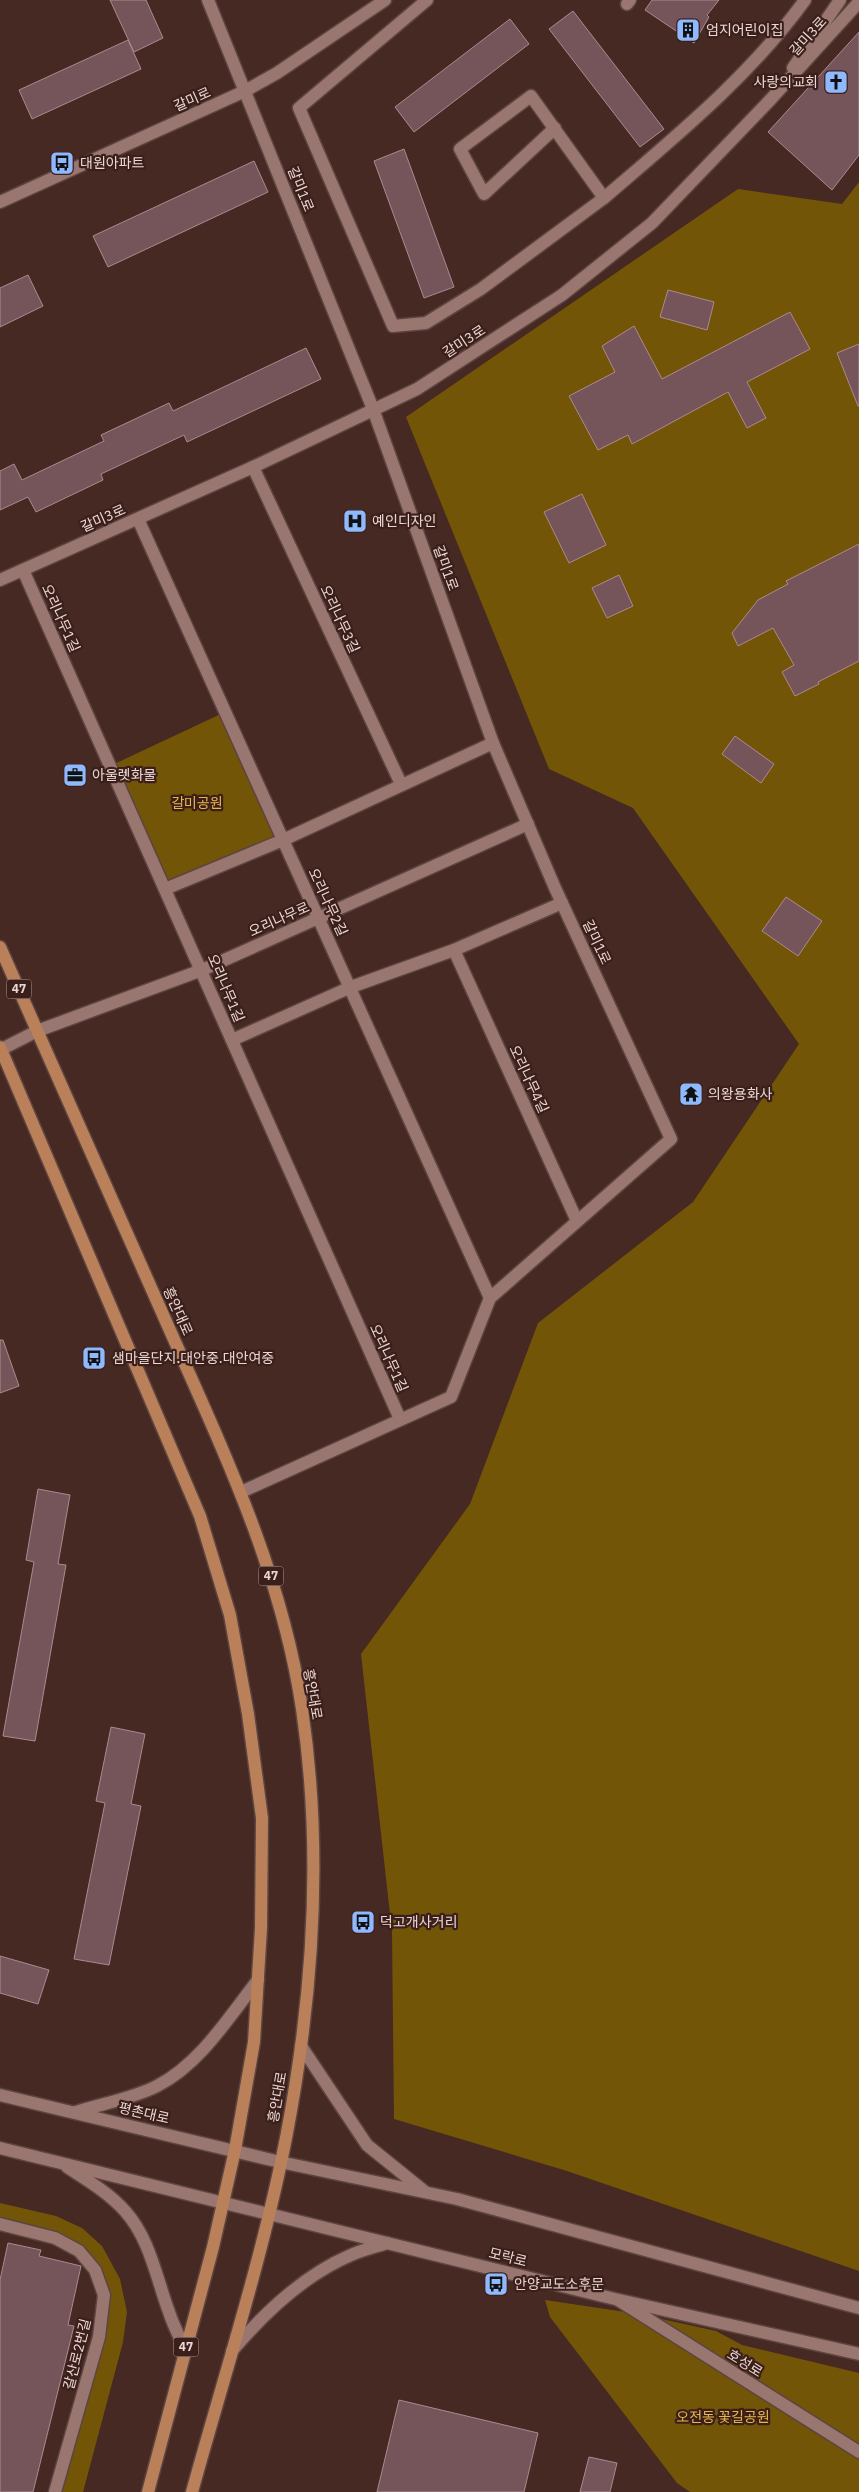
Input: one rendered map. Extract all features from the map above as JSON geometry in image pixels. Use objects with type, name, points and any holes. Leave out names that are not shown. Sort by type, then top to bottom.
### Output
[{"type":"main road","name":"흥안대로","points":[[0,947],[4,966],[37,1031],[241,1492],[277,1593],[302,1708],[312,1813],[311,1919],[302,2046],[268,2214],[192,2492]]},
{"type":"main road","name":"47","points":[[0,1049],[200,1516],[230,1615],[248,1714],[262,1818],[258,1980],[254,2042],[235,2150],[223,2202],[148,2492]]},
{"type":"street","name":"갈미1로","points":[[208,0],[373,409],[493,743],[562,903],[671,1139],[578,1221]]},
{"type":"street","name":"갈미로","points":[[0,202],[245,91],[276,73],[385,0]]},
{"type":"street","points":[[427,0],[300,108],[393,326],[426,323],[481,289],[604,198],[676,136],[779,35],[805,0]]},
{"type":"street","points":[[771,99],[840,0]]},
{"type":"street","name":"갈미3로","points":[[0,580],[253,467],[417,389],[562,295],[652,223],[771,99],[859,2]]},
{"type":"street","points":[[555,128],[484,194],[460,149],[532,96],[555,128],[604,198]]},
{"type":"street","name":"오리나무3길","points":[[253,467],[401,784]]},
{"type":"street","name":"오리나무2길","points":[[138,518],[490,1298]]},
{"type":"street","name":"오리나무1길","points":[[23,570],[400,1419]]},
{"type":"street","points":[[165,889],[283,840],[493,743]]},
{"type":"street","name":"오리나무로","points":[[0,1049],[37,1031],[202,970],[528,824]]},
{"type":"street","points":[[232,1040],[351,987],[454,950],[562,903]]},
{"type":"street","name":"오리나무4길","points":[[454,950],[578,1221]]},
{"type":"street","points":[[241,1492],[451,1397],[490,1298],[578,1221]]},
{"type":"street","points":[[75,2113],[157,2086],[171,2077],[202,2050],[258,1980]]},
{"type":"street","points":[[302,2046],[367,2145],[426,2193]]},
{"type":"street","name":"평촌대로","points":[[0,2095],[280,2162]]},
{"type":"street","points":[[0,2148],[268,2214]]},
{"type":"street","points":[[280,2162],[457,2199],[859,2308]]},
{"type":"street","points":[[61,2163],[114,2200],[130,2218],[148,2248],[169,2312],[186,2351]]},
{"type":"street","name":"모락로","points":[[268,2214],[615,2299],[859,2354]]},
{"type":"street","name":"갈산로2번길","points":[[0,2224],[56,2238],[79,2250],[95,2270],[104,2294],[99,2337],[55,2492]]},
{"type":"street","points":[[230,2353],[255,2324],[322,2270],[351,2254],[388,2242]]},
{"type":"street","name":"호성로","points":[[615,2299],[859,2452]]},
{"type":"green space","points":[[859,182],[859,2271],[567,2171],[394,2119],[392,1932],[361,1654],[470,1504],[538,1323],[693,1202],[799,1044],[633,808],[549,769],[406,417],[738,189],[842,204]]},
{"type":"green space","name":"갈미공원","points":[[225,712],[283,840],[165,889],[110,766]]},
{"type":"green space","points":[[0,2203],[56,2216],[82,2228],[102,2246],[120,2279],[127,2312],[123,2342],[83,2492],[58,2492],[109,2291],[100,2267],[84,2247],[0,2221]]},
{"type":"green space","name":"오전동 꽃길공원","points":[[545,2300],[639,2314],[716,2331],[742,2345],[859,2373],[859,2492],[690,2492],[677,2483],[550,2317]]},
{"type":"building","points":[[110,0],[146,0],[163,38],[134,52]]},
{"type":"building","name":"엄지어린이집","points":[[652,0],[719,0],[707,15],[709,17],[694,43],[645,10]]},
{"type":"building","points":[[573,11],[664,129],[640,147],[549,29]]},
{"type":"building","points":[[510,19],[529,44],[414,132],[395,107]]},
{"type":"building","name":"사랑의교회","points":[[859,32],[859,155],[832,190],[768,132]]},
{"type":"building","points":[[128,40],[141,69],[32,119],[19,90]]},
{"type":"building","points":[[404,149],[454,287],[424,298],[374,161]]},
{"type":"building","points":[[254,161],[268,192],[108,267],[93,236]]},
{"type":"building","points":[[28,275],[43,306],[0,327],[0,288]]},
{"type":"building","points":[[668,290],[714,302],[707,330],[660,317]]},
{"type":"building","points":[[790,312],[810,349],[747,382],[766,418],[747,428],[728,392],[632,444],[628,435],[598,450],[569,396],[615,372],[602,346],[634,326],[662,379]]},
{"type":"building","points":[[859,344],[859,406],[858,406],[837,353]]},
{"type":"building","points":[[306,348],[321,379],[187,442],[184,435],[101,474],[103,480],[36,512],[28,497],[0,510],[0,471],[14,464],[22,480],[104,441],[101,435],[169,403],[173,411]]},
{"type":"building","points":[[582,494],[606,545],[569,563],[544,512]]},
{"type":"building","points":[[859,544],[859,661],[795,696],[782,672],[794,665],[773,628],[738,646],[732,633],[758,600],[788,584],[786,581]]},
{"type":"building","points":[[619,575],[633,606],[607,618],[592,588]]},
{"type":"building","points":[[735,736],[774,764],[761,783],[722,754]]},
{"type":"building","points":[[786,897],[822,921],[798,956],[762,931]]},
{"type":"building","points":[[0,1340],[3,1340],[19,1386],[0,1393]]},
{"type":"building","points":[[38,1489],[70,1495],[58,1564],[66,1565],[35,1741],[3,1736],[34,1562],[26,1560]]},
{"type":"building","points":[[111,1727],[145,1734],[131,1804],[141,1806],[109,1965],[74,1959],[105,1803],[96,1801]]},
{"type":"building","points":[[0,1956],[49,1970],[38,2004],[0,1993]]},
{"type":"building","points":[[8,2243],[41,2250],[39,2256],[81,2266],[68,2325],[74,2326],[33,2492],[0,2492],[0,2280]]},
{"type":"building","points":[[399,2400],[538,2433],[524,2492],[377,2492]]},
{"type":"building","points":[[589,2457],[617,2463],[610,2492],[580,2492]]},
{"type":"place","name":"엄지어린이집","points":[[688,30]]},
{"type":"place","name":"사랑의교회","points":[[836,82]]},
{"type":"place","name":"대원아파트","points":[[62,163]]},
{"type":"place","name":"예인디자인","points":[[355,521]]},
{"type":"place","name":"아울렛화물","points":[[75,775]]},
{"type":"place","name":"의왕용화사","points":[[691,1094]]},
{"type":"place","name":"샘마을단지.대안중.대안여중","points":[[94,1358]]},
{"type":"place","name":"덕고개사거리","points":[[363,1922]]},
{"type":"place","name":"안양교도소후문","points":[[496,2284]]}]
